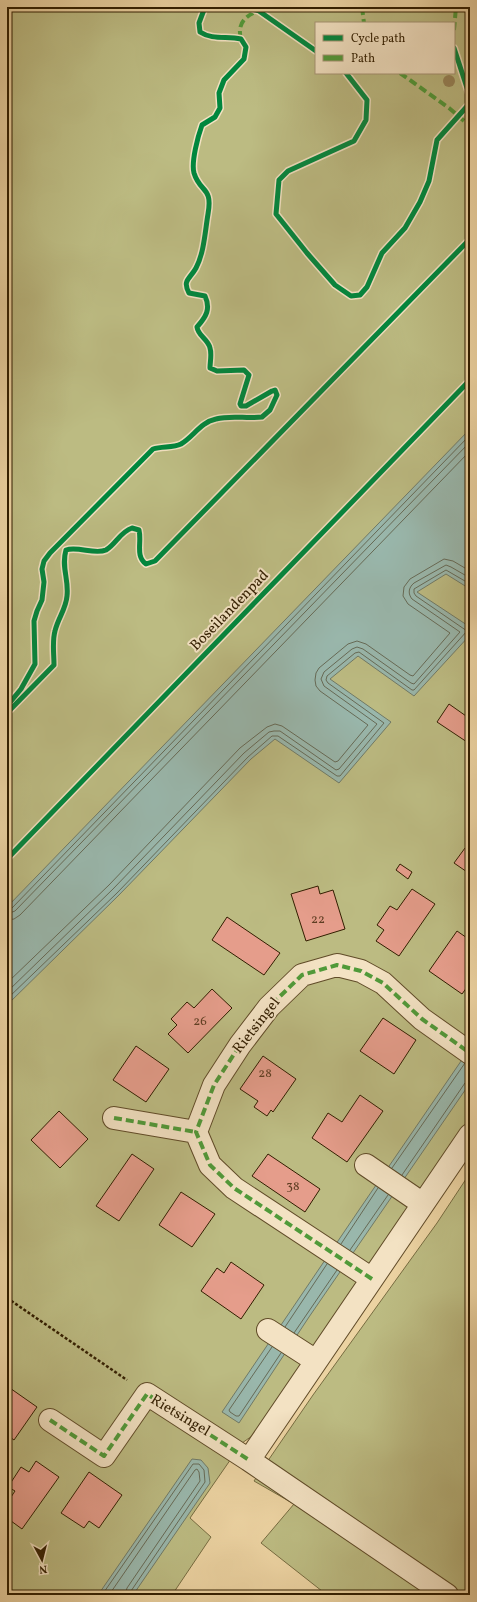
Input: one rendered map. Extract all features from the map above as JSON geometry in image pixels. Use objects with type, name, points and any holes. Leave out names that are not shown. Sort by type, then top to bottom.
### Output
[{"type":"street","name":"Rietsingel","points":[[196,1132],[214,1085],[240,1046],[269,1007],[302,975],[337,965],[361,971],[383,983],[422,1019],[468,1052]]},
{"type":"street","points":[[114,1118],[196,1132],[210,1166],[234,1188],[372,1279]]},
{"type":"street","points":[[249,1460],[470,1135]]},
{"type":"street","points":[[366,1165],[423,1204]]},
{"type":"street","points":[[268,1330],[316,1361]]},
{"type":"street","name":"Rietsingel","points":[[50,1420],[104,1456],[147,1394],[249,1460],[447,1595]]},
{"type":"path","points":[[7,1298],[147,1394]]},
{"type":"shaded area","points":[[7,7],[470,7],[470,1123],[262,1429],[242,1443],[190,1518],[211,1537],[172,1595],[7,1595]]},
{"type":"shaded area","points":[[470,1173],[470,1595],[327,1595],[261,1543],[294,1504],[254,1481],[313,1395],[437,1223]]},
{"type":"water","points":[[470,429],[470,589],[446,574],[417,592],[470,627],[470,635],[414,696],[358,656],[330,679],[391,722],[339,783],[275,739],[251,759],[119,895],[7,1005],[7,907]]},
{"type":"water","points":[[470,1048],[470,1083],[309,1317],[239,1423],[222,1412],[361,1207]]},
{"type":"water","points":[[192,1459],[201,1460],[208,1468],[210,1483],[133,1595],[98,1595]]},
{"type":"building","points":[[449,704],[466,716],[470,710],[470,744],[437,722]]},
{"type":"building","points":[[465,848],[470,851],[470,874],[454,863]]},
{"type":"building","points":[[400,864],[412,872],[408,879],[396,870]]},
{"type":"building","points":[[318,886],[320,894],[333,890],[345,929],[306,941],[291,894]]},
{"type":"building","points":[[412,889],[435,904],[399,956],[376,941],[384,930],[377,925],[390,906],[397,910]]},
{"type":"building","points":[[227,917],[280,953],[264,975],[212,940]]},
{"type":"building","points":[[457,931],[470,940],[470,983],[462,994],[429,971]]},
{"type":"building","points":[[212,989],[232,1008],[188,1053],[168,1034],[177,1025],[171,1019],[187,1002],[194,1008]]},
{"type":"building","points":[[383,1018],[416,1040],[394,1074],[360,1051]]},
{"type":"building","points":[[136,1046],[169,1069],[146,1102],[113,1080]]},
{"type":"building","points":[[263,1056],[296,1079],[273,1112],[271,1110],[267,1116],[254,1107],[258,1101],[240,1089]]},
{"type":"building","points":[[360,1095],[383,1111],[347,1162],[312,1138],[328,1113],[342,1122]]},
{"type":"building","points":[[59,1111],[88,1139],[60,1168],[31,1140]]},
{"type":"building","points":[[132,1154],[154,1169],[119,1221],[96,1206]]},
{"type":"building","points":[[268,1154],[320,1189],[305,1212],[252,1176]]},
{"type":"building","points":[[181,1192],[215,1214],[192,1247],[159,1225]]},
{"type":"building","points":[[231,1262],[264,1285],[241,1319],[201,1291],[217,1268],[224,1273]]},
{"type":"building","points":[[7,1386],[37,1407],[14,1440],[7,1435]]},
{"type":"building","points":[[36,1461],[59,1477],[22,1529],[7,1518],[7,1503],[15,1491],[8,1487],[21,1467],[29,1472]]},
{"type":"building","points":[[89,1472],[122,1495],[99,1528],[89,1521],[84,1528],[61,1513]]},
{"type":"marked path","points":[[362,7],[364,22]]},
{"type":"marked path","points":[[455,22],[456,7]]},
{"type":"marked path","points":[[241,39],[240,29],[245,18],[258,11]]},
{"type":"marked path","points":[[401,74],[449,108],[470,126]]},
{"type":"marked path","points":[[372,1279],[234,1188],[210,1165],[196,1132],[214,1085],[240,1045],[269,1007],[302,975],[337,965],[361,971],[383,983],[422,1019],[470,1053]]},
{"type":"marked path","points":[[114,1118],[196,1132]]},
{"type":"marked path","points":[[50,1420],[104,1456],[147,1394],[249,1460]]},
{"type":"cycle path","points":[[7,706],[21,689],[35,664],[34,621],[42,600],[44,582],[42,569],[44,561],[50,553],[153,449],[181,444],[201,426],[216,419],[227,417],[262,417],[270,410],[277,395],[275,390],[246,406],[241,406],[240,404],[249,375],[244,370],[217,371],[210,368],[210,348],[199,333],[197,327],[207,313],[207,301],[205,296],[189,293],[186,285],[201,256],[209,205],[207,194],[199,184],[193,168],[197,142],[202,125],[215,117],[220,108],[219,93],[224,80],[244,59],[246,47],[241,39],[215,37],[200,32],[199,23],[205,7]]},
{"type":"cycle path","points":[[247,7],[259,11],[315,50]]},
{"type":"cycle path","points":[[455,51],[470,97]]},
{"type":"cycle path","points":[[347,74],[367,100],[366,120],[354,141],[288,171],[279,180],[276,214],[335,285],[351,296],[360,295],[367,287],[382,253],[405,228],[420,202],[429,181],[437,140],[470,103]]},
{"type":"cycle path","points":[[7,713],[54,665],[54,635],[67,596],[64,562],[66,550],[76,549],[97,552],[106,550],[113,545],[124,532],[132,528],[139,530],[140,553],[143,561],[146,564],[155,561],[470,239]]},
{"type":"cycle path","name":"Boseilandenpad","points":[[7,859],[470,380]]}]
